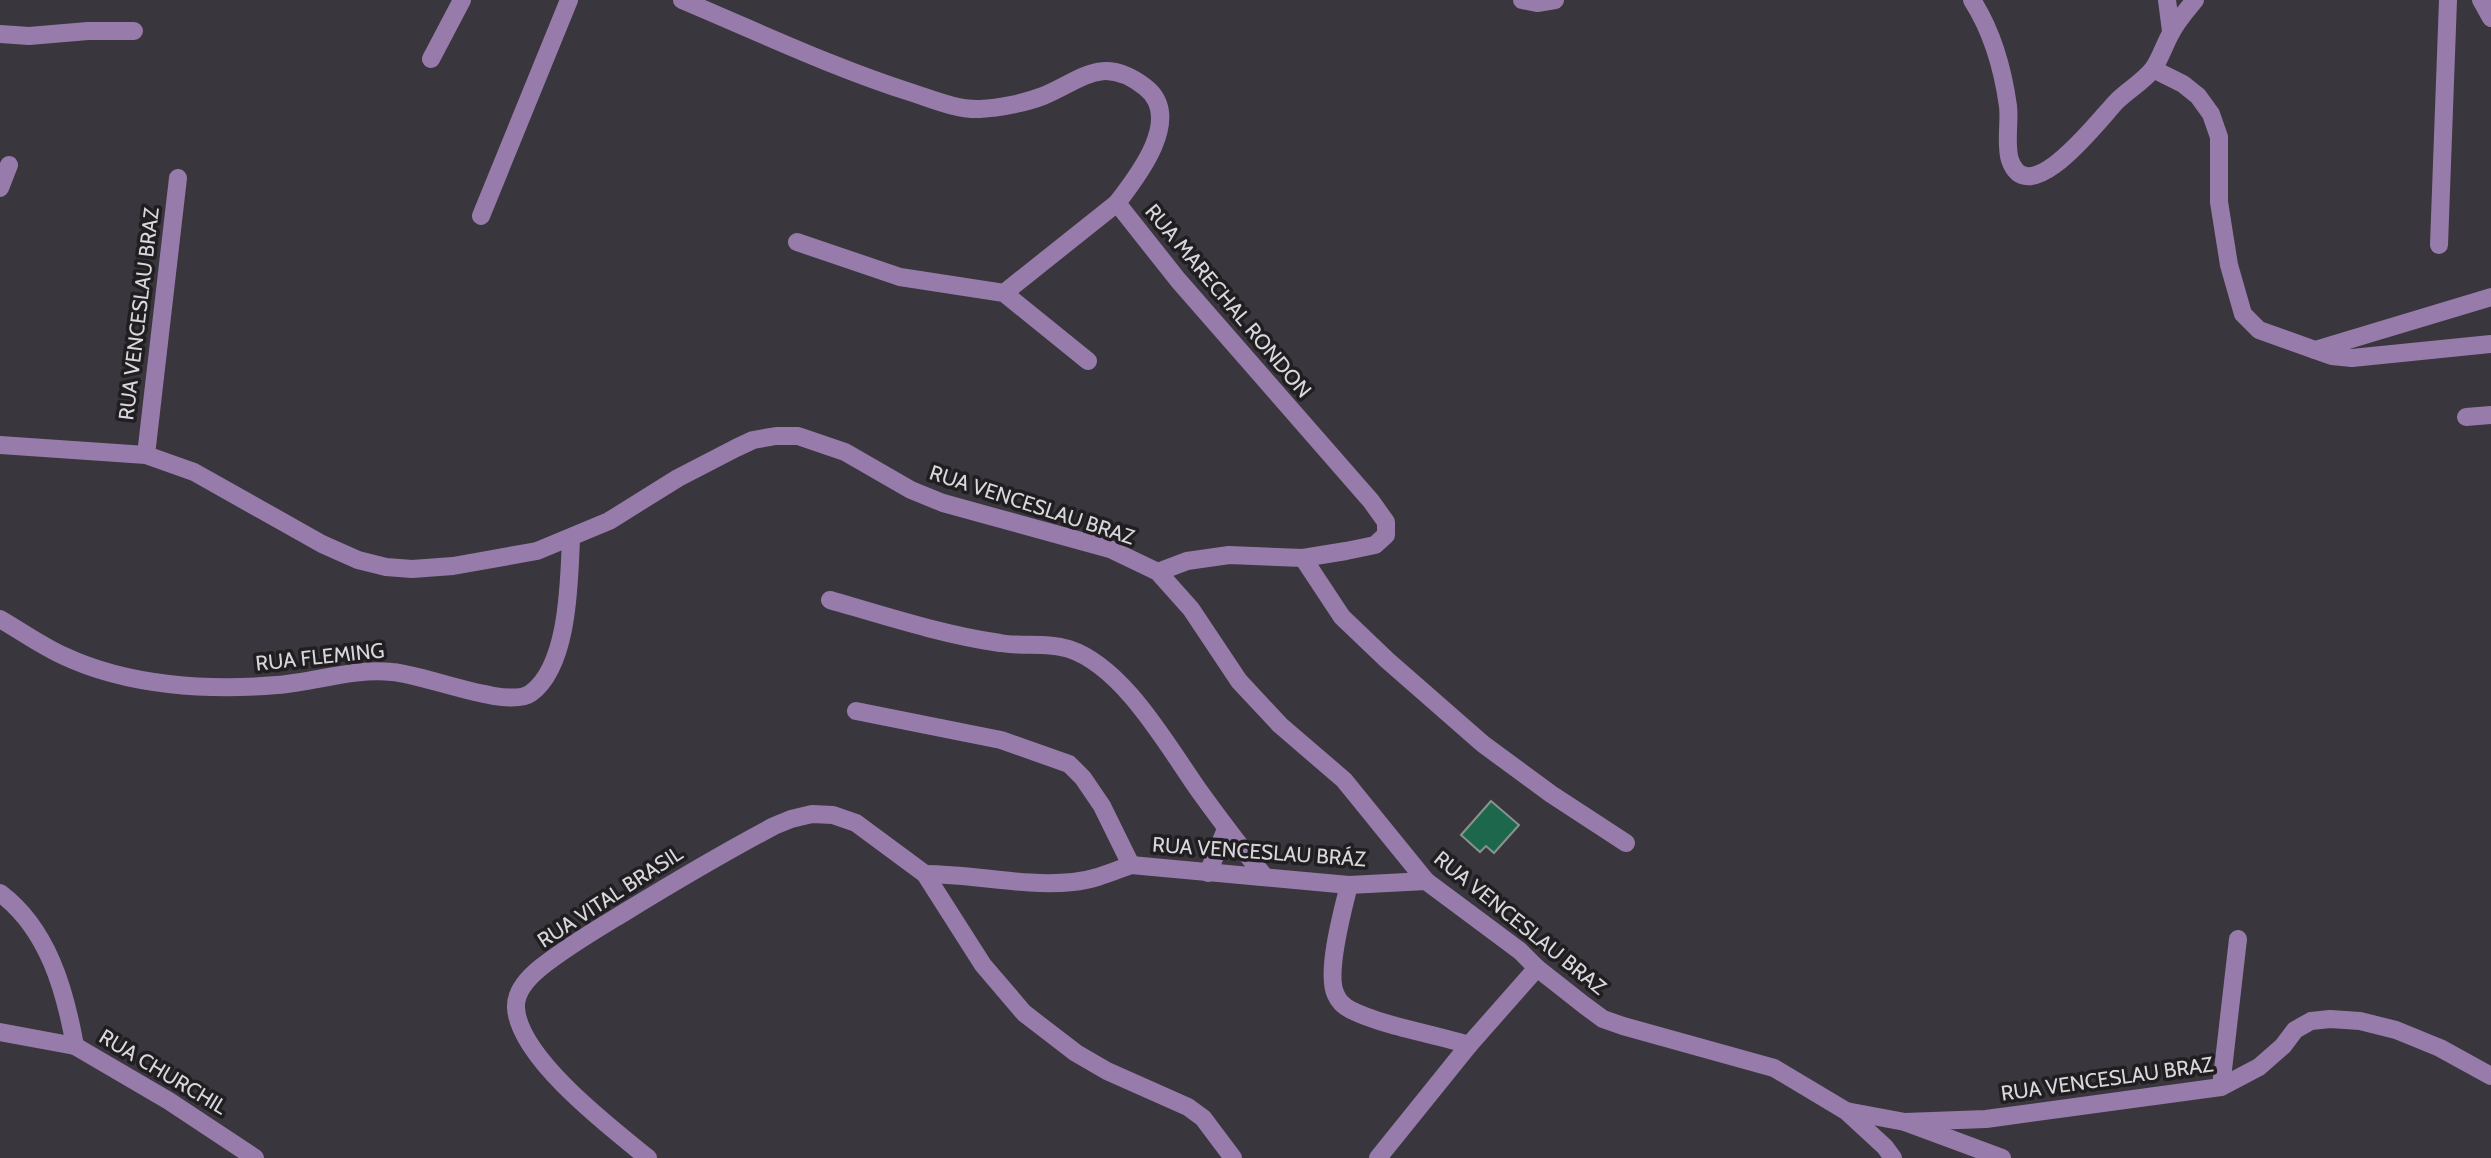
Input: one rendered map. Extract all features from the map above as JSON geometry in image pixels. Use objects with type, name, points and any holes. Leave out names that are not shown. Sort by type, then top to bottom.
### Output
[{"type":"street","points":[[431,59],[462,0]]},
{"type":"street","points":[[481,216],[569,0]]},
{"type":"street","name":"RUA MARECHAL RONDON","points":[[682,0],[891,86],[945,104],[979,109],[1042,96],[1077,77],[1103,71],[1128,77],[1147,89],[1160,109],[1159,131],[1150,156],[1118,203],[1178,280],[1371,501],[1386,522],[1387,536],[1375,545],[1303,558],[1229,555],[1188,561],[1158,572]]},
{"type":"street","points":[[1522,0],[1537,3],[1555,0]]},
{"type":"street","points":[[1972,0],[1983,16],[2002,78],[2008,107],[2010,159],[2017,172],[2027,177],[2040,174],[2058,163],[2153,69],[2171,31],[2195,0]]},
{"type":"street","points":[[2167,0],[2171,31]]},
{"type":"street","points":[[2439,245],[2448,0]]},
{"type":"street","points":[[2481,0],[2491,18]]},
{"type":"street","points":[[0,34],[9,36],[134,31]]},
{"type":"street","points":[[2153,69],[2183,84],[2198,96],[2211,114],[2219,137],[2219,202],[2229,265],[2243,314],[2259,330],[2332,356],[2352,358],[2491,344]]},
{"type":"street","points":[[0,188],[9,165]]},
{"type":"street","name":"RUA VENCESLAU BRAZ","points":[[146,455],[178,178]]},
{"type":"street","points":[[1003,293],[1118,203]]},
{"type":"street","points":[[797,242],[900,277],[1003,293],[1088,361]]},
{"type":"street","points":[[2315,350],[2491,297]]},
{"type":"street","points":[[2466,417],[2491,415]]},
{"type":"street","name":"RUA VENCESLAU BRAZ","points":[[0,445],[146,455],[194,472],[322,544],[358,560],[386,567],[412,569],[488,561],[537,551],[608,521],[678,478],[736,447],[753,440],[798,436],[845,452],[911,490],[943,503],[1110,549],[1158,572],[1191,608],[1239,681],[1280,725],[1343,780],[1426,881],[1520,951],[1537,968],[1603,1018],[1774,1068],[1846,1111],[1885,1147],[1893,1158]]},
{"type":"street","name":"RUA FLEMING","points":[[0,619],[64,656],[145,680],[223,688],[307,682],[360,671],[388,671],[410,673],[502,698],[522,698],[531,693],[547,675],[566,623],[571,538]]},
{"type":"street","points":[[1303,558],[1342,617],[1387,660],[1483,744],[1551,794],[1626,843]]},
{"type":"street","points":[[830,600],[1002,644],[1069,649],[1094,662],[1119,683],[1150,720],[1226,829],[1265,877]]},
{"type":"street","points":[[856,711],[1001,740],[1069,764],[1083,778],[1102,806],[1131,865],[1101,877],[1072,882],[925,874]]},
{"type":"street","name":"RUA VITAL BRASIL","points":[[648,1158],[595,1115],[534,1050],[523,1030],[516,1008],[519,993],[539,969],[669,884],[791,818],[811,814],[833,815],[856,822],[925,874],[983,965],[1024,1013],[1076,1053],[1107,1071],[1188,1107],[1203,1118],[1233,1158]]},
{"type":"street","points":[[1208,873],[1226,829]]},
{"type":"street","name":"RUA VENCESLAU BRÁZ","points":[[1131,865],[1349,885],[1426,881]]},
{"type":"street","points":[[1349,885],[1332,968],[1333,985],[1343,1005],[1376,1019],[1469,1045]]},
{"type":"street","points":[[0,893],[32,926],[60,979],[75,1046]]},
{"type":"street","points":[[2221,1087],[2238,939]]},
{"type":"street","points":[[1378,1158],[1469,1045],[1537,968]]},
{"type":"street","name":"RUA VENCESLAU BRAZ","points":[[1905,1122],[1986,1119],[2221,1087],[2259,1068],[2283,1046],[2295,1030],[2311,1021],[2330,1019],[2360,1021],[2396,1030],[2440,1048],[2491,1076]]},
{"type":"street","name":"RUA CHURCHIL","points":[[0,1032],[75,1046],[169,1101],[255,1158]]},
{"type":"street","name":"RUA VENCESLAU BRAZ","points":[[1846,1111],[1905,1122],[2002,1158]]},
{"type":"building","points":[[1491,801],[1519,825],[1494,853],[1486,846],[1480,852],[1461,835]]}]
